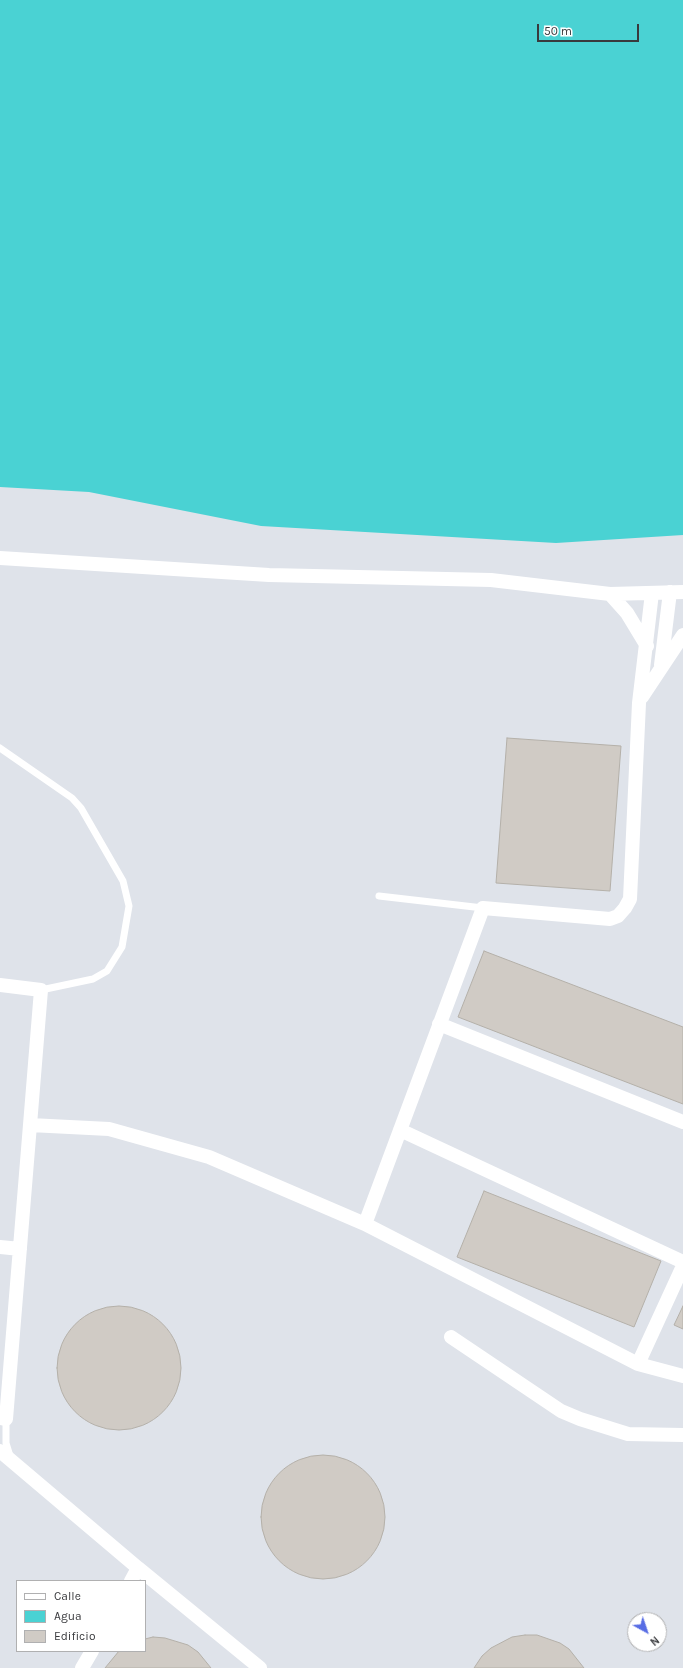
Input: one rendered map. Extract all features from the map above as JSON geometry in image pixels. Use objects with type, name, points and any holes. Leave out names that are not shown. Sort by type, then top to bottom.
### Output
[{"type":"street","points":[[0,558],[269,575],[491,580],[610,594],[677,592],[661,667]]},
{"type":"street","points":[[365,1224],[483,908],[610,919],[618,916],[626,908],[630,899],[639,703],[647,646],[652,593]]},
{"type":"street","points":[[610,594],[628,613],[647,646]]},
{"type":"street","points":[[639,703],[683,635]]},
{"type":"street","points":[[0,985],[41,990],[20,1249],[3,1418]]},
{"type":"street","points":[[439,1024],[683,1122]]},
{"type":"street","points":[[30,1125],[109,1129],[209,1157],[365,1224],[638,1364],[683,1376]]},
{"type":"street","points":[[400,1130],[683,1262]]},
{"type":"street","points":[[0,1247],[20,1249]]},
{"type":"street","points":[[638,1364],[683,1266]]},
{"type":"street","points":[[451,1337],[561,1411],[580,1419],[628,1434],[683,1435]]},
{"type":"street","points":[[0,1451],[138,1568],[260,1668]]},
{"type":"street","points":[[132,1580],[138,1568]]},
{"type":"street","points":[[82,1668],[91,1652]]},
{"type":"lane","points":[[0,748],[72,798],[81,808],[123,881],[129,906],[122,947],[107,971],[93,979],[41,990]]},
{"type":"lane","points":[[379,896],[483,908]]},
{"type":"lane","points":[[3,1418],[9,1454],[16,1465]]},
{"type":"water","points":[[0,0],[683,0],[683,535],[556,543],[261,526],[89,492],[0,487]]},
{"type":"building","points":[[507,738],[621,746],[610,891],[496,883]]},
{"type":"building","points":[[484,951],[683,1027],[683,1104],[458,1017]]},
{"type":"building","points":[[484,1191],[661,1261],[634,1327],[457,1257]]},
{"type":"building","points":[[119,1306],[143,1311],[163,1324],[176,1344],[181,1368],[176,1392],[163,1412],[143,1425],[119,1430],[95,1425],[75,1412],[62,1392],[57,1368],[62,1344],[75,1324],[95,1311]]},
{"type":"building","points":[[683,1306],[683,1329],[674,1325]]},
{"type":"building","points":[[323,1455],[347,1460],[367,1473],[380,1493],[385,1517],[380,1541],[367,1561],[347,1574],[323,1579],[299,1574],[279,1561],[266,1541],[261,1517],[266,1493],[279,1473],[299,1460]]},
{"type":"building","points":[[537,1635],[560,1643],[569,1649],[584,1668],[474,1668],[482,1656],[491,1648],[512,1637]]},
{"type":"building","points":[[153,1637],[165,1638],[188,1645],[198,1652],[211,1668],[105,1668],[118,1652],[146,1652],[146,1639]]}]
